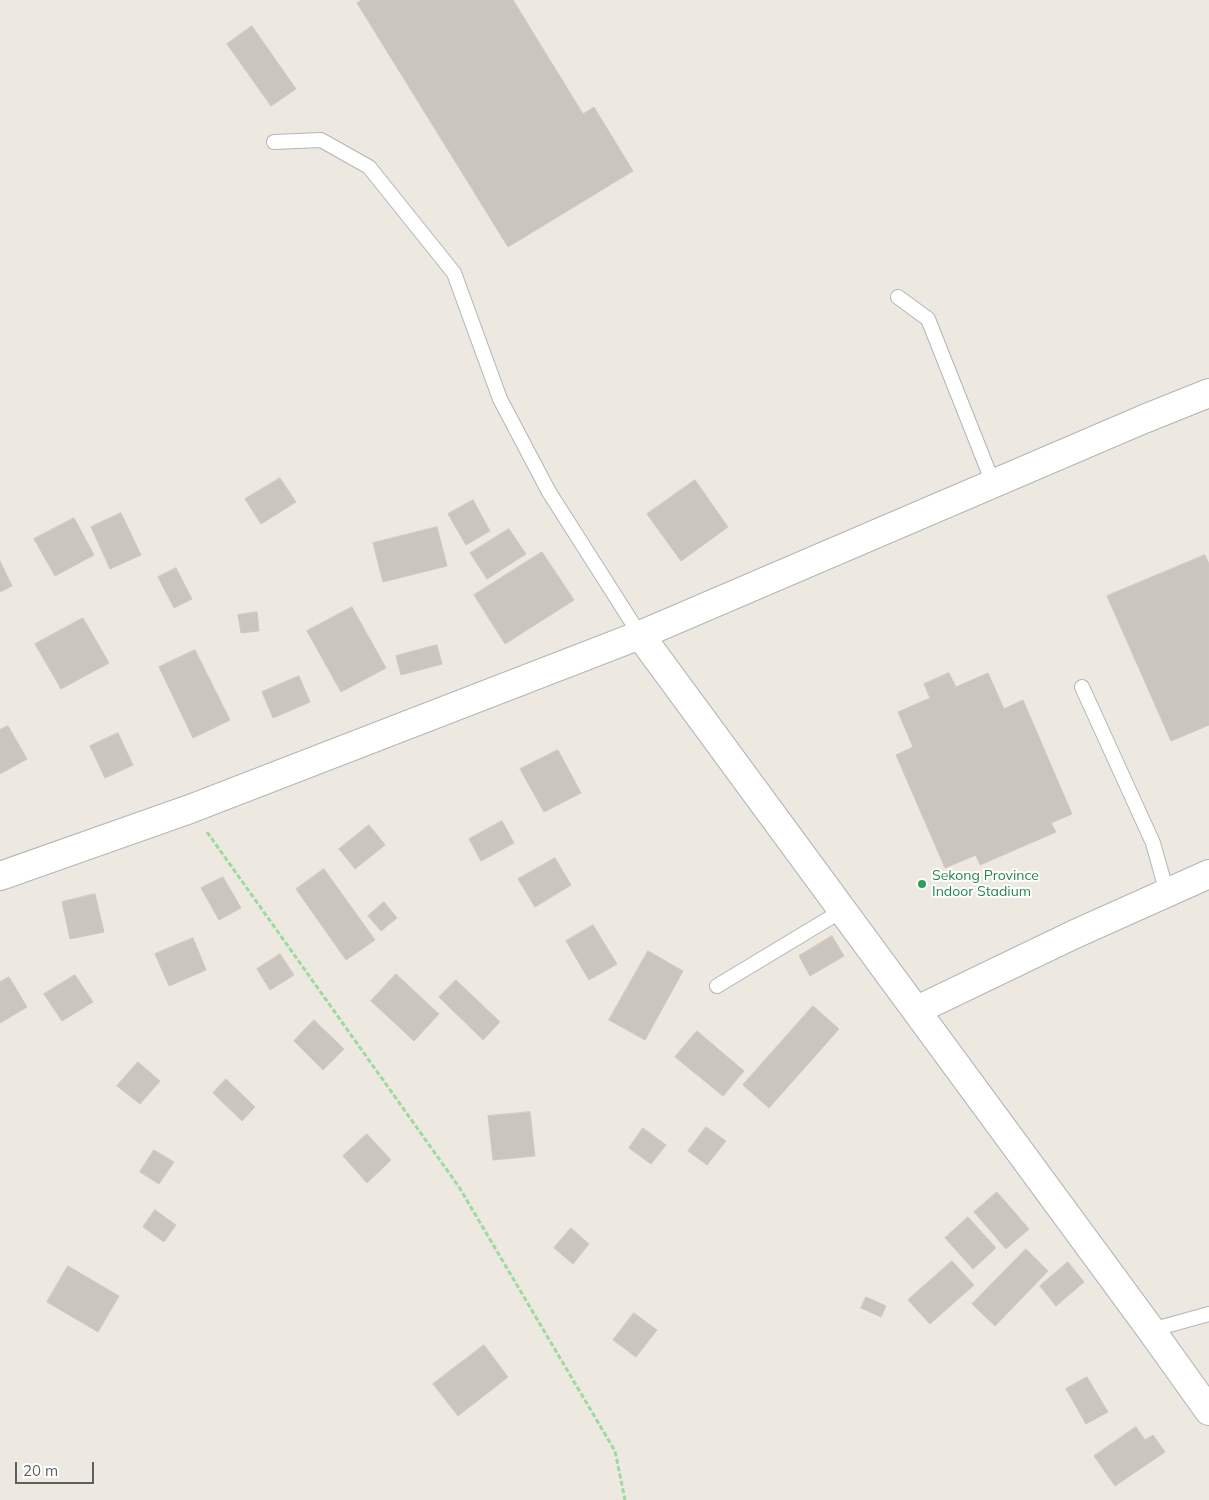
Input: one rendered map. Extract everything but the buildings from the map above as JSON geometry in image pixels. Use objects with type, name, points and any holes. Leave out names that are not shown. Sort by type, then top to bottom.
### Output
[{"type":"street","points":[[0,876],[190,809],[640,635],[1144,418],[1209,393]]},
{"type":"street","points":[[640,635],[917,1010],[1209,1411]]},
{"type":"street","points":[[917,1010],[1066,938],[1209,874]]},
{"type":"lane","points":[[274,142],[321,140],[369,167],[454,273],[500,399],[549,492],[640,635]]},
{"type":"lane","points":[[898,297],[928,319],[993,483]]},
{"type":"lane","points":[[1082,687],[1153,843],[1167,893]]},
{"type":"lane","points":[[717,986],[843,910]]},
{"type":"lane","points":[[1151,1330],[1209,1314]]},
{"type":"path","points":[[190,809],[459,1187],[615,1450],[625,1500]]},
{"type":"place","name":"Sekong Province Indoor Stadium","points":[[922,884]]}]
